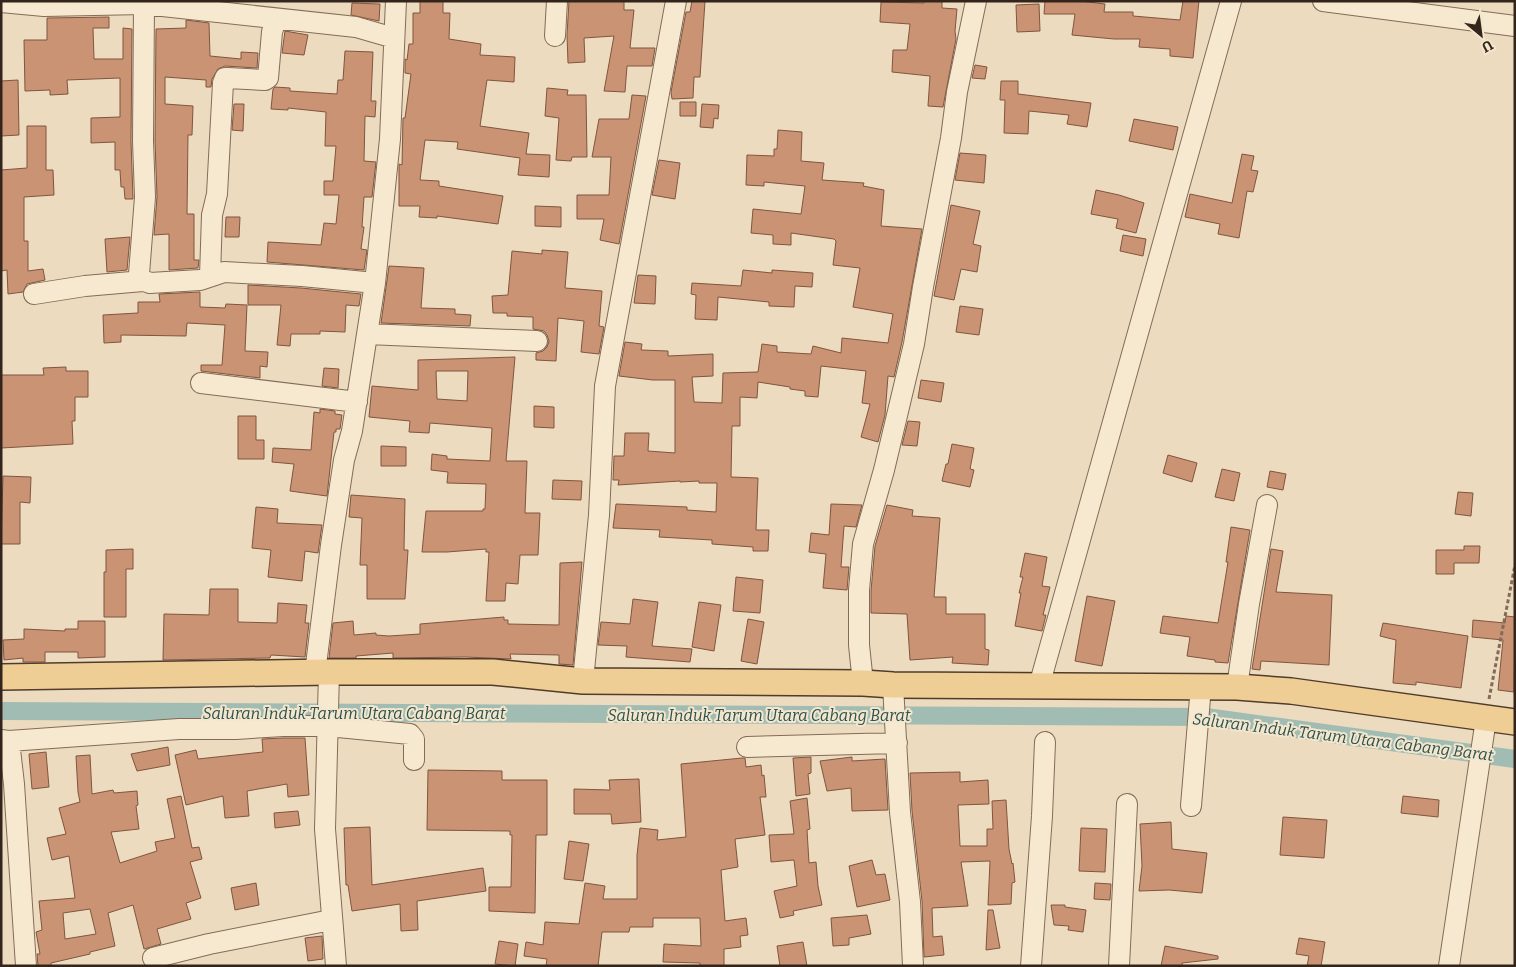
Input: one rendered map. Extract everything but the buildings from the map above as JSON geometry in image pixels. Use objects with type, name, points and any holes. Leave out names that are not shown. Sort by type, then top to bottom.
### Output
[{"type":"main road","points":[[2,674],[325,678],[492,672],[583,681],[863,682],[894,693],[1039,686],[1200,693],[1237,687],[1291,691],[1484,726],[1515,722]]},
{"type":"street","points":[[336,966],[325,829],[329,722],[325,678],[331,545],[344,460],[357,402],[375,283],[390,138],[396,1]]},
{"type":"street","points":[[555,36],[557,1]]},
{"type":"street","points":[[583,681],[599,515],[605,386],[676,1]]},
{"type":"street","points":[[863,682],[859,644],[859,590],[863,544],[884,470],[914,344],[922,287],[976,1]]},
{"type":"street","points":[[1039,686],[1231,1]]},
{"type":"street","points":[[1323,1],[1515,26]]},
{"type":"street","points":[[1,2],[44,6],[144,4],[356,27],[394,38]]},
{"type":"street","points":[[143,281],[139,274],[145,196],[143,141],[144,4]]},
{"type":"street","points":[[210,276],[212,215],[217,194],[223,83],[225,78],[265,80],[268,78],[272,32],[276,18]]},
{"type":"street","points":[[34,294],[85,286],[143,281],[150,283],[200,280],[224,272],[302,276],[375,283]]},
{"type":"street","points":[[367,334],[537,342]]},
{"type":"street","points":[[201,383],[357,402]]},
{"type":"street","points":[[1237,687],[1249,604],[1267,505]]},
{"type":"street","points":[[894,693],[900,812],[910,902],[913,966]]},
{"type":"street","points":[[1192,806],[1200,693]]},
{"type":"street","points":[[26,966],[14,784],[5,741],[178,730],[236,730],[329,722],[410,734],[414,739],[414,760]]},
{"type":"street","points":[[1450,966],[1484,726]]},
{"type":"street","points":[[747,747],[896,739]]},
{"type":"street","points":[[1030,966],[1042,816],[1045,742]]},
{"type":"street","points":[[1119,966],[1127,804]]},
{"type":"street","points":[[153,958],[209,944],[331,920]]},
{"type":"path","points":[[1484,726],[1515,565]]},
{"type":"waterway","name":"Saluran Induk Tarum Utara Cabang Barat","points":[[1,711],[1206,717],[1515,759]]}]
